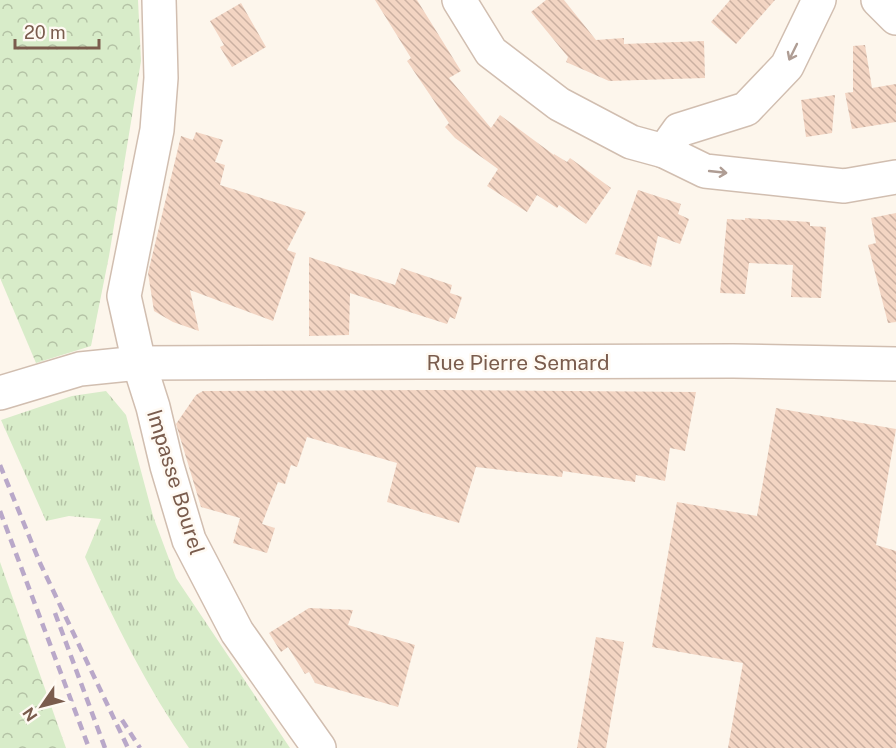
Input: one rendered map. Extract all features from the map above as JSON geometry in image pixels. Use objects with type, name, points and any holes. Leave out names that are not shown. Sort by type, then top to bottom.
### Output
[{"type":"street","name":"Impasse Bourel","points":[[159,0],[161,78],[157,130],[124,296],[139,363],[189,540],[237,632],[319,748]]},
{"type":"street","points":[[459,0],[491,52],[559,104],[631,142],[664,151],[705,171],[844,186],[896,177]]},
{"type":"street","points":[[664,151],[679,130],[746,109],[786,66],[819,0]]},
{"type":"street","points":[[878,0],[896,18]]},
{"type":"street","name":"Rue Pierre Semard","points":[[0,393],[80,369],[139,363],[733,361],[896,364]]},
{"type":"green space","points":[[0,0],[138,0],[141,61],[109,256],[91,346],[36,363],[0,278]]},
{"type":"green space","points":[[106,391],[126,415],[153,516],[176,578],[290,748],[189,748],[132,655],[85,557],[101,519],[69,516],[46,521],[1,420],[72,396]]},
{"type":"green space","points":[[0,562],[66,748],[0,748]]},
{"type":"building","points":[[375,0],[417,0],[461,71],[449,78],[491,128],[500,115],[554,155],[567,162],[570,158],[611,188],[586,224],[559,205],[557,208],[537,195],[527,212],[487,186],[498,169],[455,138],[445,127],[449,123],[407,61],[411,58]]},
{"type":"building","points":[[546,0],[564,0],[596,40],[624,38],[624,44],[704,41],[705,78],[609,81],[566,62],[568,57],[531,12]]},
{"type":"building","points":[[730,0],[775,0],[736,44],[711,22]]},
{"type":"building","points":[[241,3],[266,47],[232,67],[220,47],[224,45],[210,21]]},
{"type":"building","points":[[865,45],[872,88],[896,84],[896,122],[852,129],[845,93],[853,92],[853,46]]},
{"type":"building","points":[[835,95],[832,133],[806,137],[801,100]]},
{"type":"building","points":[[196,132],[223,140],[215,162],[225,165],[220,185],[306,212],[287,250],[296,253],[273,321],[190,290],[199,331],[173,322],[154,311],[148,273],[181,136],[193,140]]},
{"type":"building","points":[[638,190],[681,204],[678,214],[689,219],[680,244],[658,236],[651,267],[615,254]]},
{"type":"building","points":[[896,213],[896,322],[888,323],[868,245],[876,243],[871,218]]},
{"type":"building","points":[[745,218],[810,222],[810,226],[826,227],[821,298],[791,297],[793,265],[749,263],[745,294],[720,293],[727,219],[745,220]]},
{"type":"building","points":[[309,257],[395,285],[401,268],[452,285],[450,293],[462,297],[455,319],[450,317],[447,324],[350,293],[349,335],[309,336]]},
{"type":"building","points":[[203,391],[696,392],[685,451],[670,448],[665,481],[636,475],[635,482],[563,471],[562,477],[476,467],[459,523],[387,502],[397,463],[307,437],[297,467],[291,465],[285,484],[278,482],[262,524],[275,528],[267,553],[233,543],[240,518],[201,507],[176,424],[196,395]]},
{"type":"building","points":[[776,408],[896,429],[876,545],[896,551],[896,748],[728,748],[743,663],[652,647],[677,502],[757,516]]},
{"type":"building","points":[[309,608],[353,610],[348,625],[415,645],[398,707],[315,683],[309,672],[305,674],[288,647],[281,652],[269,633]]},
{"type":"building","points":[[596,637],[624,642],[606,748],[577,748]]},
{"type":"railway","points":[[0,465],[40,563],[128,748]]},
{"type":"railway","points":[[0,511],[89,748]]},
{"type":"railway","points":[[55,613],[105,748]]},
{"type":"railway","points":[[122,720],[140,748]]}]
